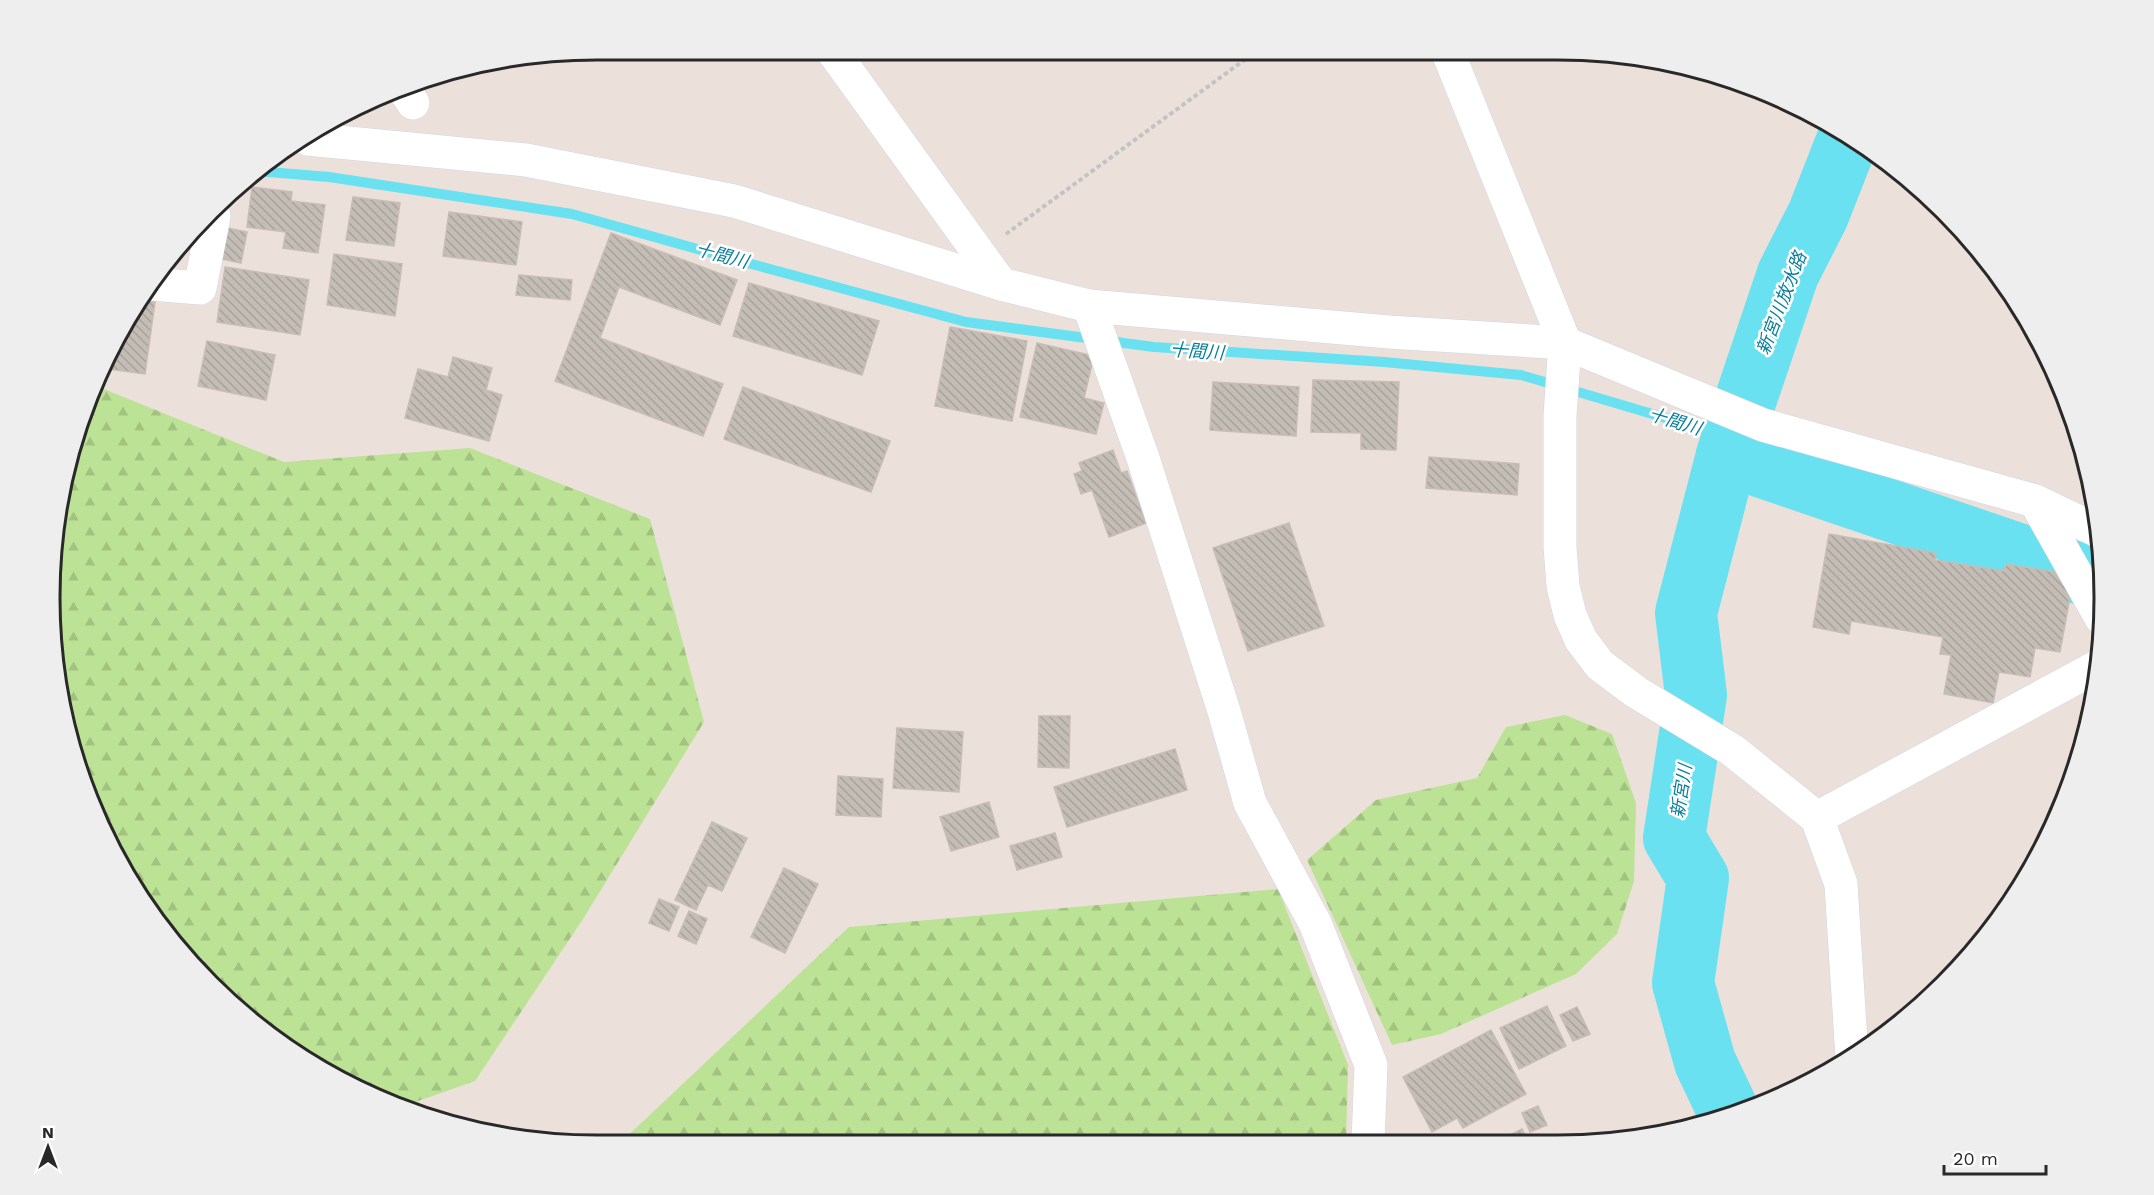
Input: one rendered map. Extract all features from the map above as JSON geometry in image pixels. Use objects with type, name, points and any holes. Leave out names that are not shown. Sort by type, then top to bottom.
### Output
[{"type":"street","points":[[839,60],[1001,284]]},
{"type":"street","points":[[1451,60],[1565,343],[1560,416],[1560,547],[1563,586],[1570,615],[1581,640],[1600,666],[1636,692],[1732,750],[1817,818],[1841,884],[1851,1046]]},
{"type":"street","points":[[315,141],[526,160],[734,201],[1001,284],[1089,306],[1377,331],[1565,343],[1763,425],[2035,501],[2089,527]]},
{"type":"street","points":[[161,285],[200,288],[213,221]]},
{"type":"street","points":[[1089,306],[1143,458],[1250,802],[1315,923],[1371,1065],[1368,1135]]},
{"type":"street","points":[[2035,501],[2094,604]]},
{"type":"street","points":[[1817,818],[2089,670]]},
{"type":"path","points":[[979,254],[1244,60]]},
{"type":"green space","points":[[103,388],[284,462],[470,448],[650,519],[704,722],[583,919],[475,1081],[415,1102],[360,1080],[299,1044],[243,1002],[193,952],[151,896],[115,835],[78,737],[65,668],[60,598],[61,562],[70,493],[78,458]]},
{"type":"green space","points":[[1565,715],[1612,734],[1636,803],[1634,881],[1617,934],[1576,974],[1441,1034],[1392,1045],[1307,860],[1376,800],[1477,778],[1506,727]]},
{"type":"green space","points":[[1278,889],[1348,1065],[1346,1135],[629,1135],[849,927]]},
{"type":"building","points":[[252,187],[292,192],[291,201],[325,205],[318,253],[283,248],[286,232],[247,227]]},
{"type":"building","points":[[353,197],[400,203],[394,246],[346,240]]},
{"type":"building","points":[[449,212],[522,222],[516,265],[443,256]]},
{"type":"building","points":[[223,227],[247,232],[241,263],[217,258]]},
{"type":"building","points":[[611,233],[737,280],[720,325],[619,287],[600,338],[723,384],[703,436],[555,381]]},
{"type":"building","points":[[334,254],[402,264],[395,316],[327,305]]},
{"type":"building","points":[[225,267],[309,280],[300,335],[217,322]]},
{"type":"building","points":[[519,275],[572,280],[570,300],[516,295]]},
{"type":"building","points":[[749,283],[879,321],[862,375],[733,336]]},
{"type":"building","points":[[154,295],[156,295],[145,374],[111,370],[132,329]]},
{"type":"building","points":[[950,327],[1027,341],[1012,421],[935,406]]},
{"type":"building","points":[[207,341],[275,355],[266,400],[198,386]]},
{"type":"building","points":[[1037,343],[1094,356],[1084,398],[1104,403],[1096,434],[1020,417]]},
{"type":"building","points":[[453,357],[492,368],[486,390],[502,395],[489,441],[405,418],[418,369],[448,377]]},
{"type":"building","points":[[1313,380],[1399,382],[1396,450],[1361,449],[1361,433],[1311,432]]},
{"type":"building","points":[[1213,382],[1299,387],[1296,436],[1210,430]]},
{"type":"building","points":[[743,387],[890,441],[871,492],[724,439]]},
{"type":"building","points":[[1113,450],[1121,473],[1127,471],[1146,523],[1109,537],[1092,490],[1081,494],[1074,474],[1082,471],[1079,463]]},
{"type":"building","points":[[1429,457],[1519,464],[1517,495],[1426,488]]},
{"type":"building","points":[[1289,523],[1324,626],[1248,651],[1213,548]]},
{"type":"building","points":[[1829,534],[1936,553],[1935,560],[2004,571],[2006,564],[2074,575],[2060,652],[2035,648],[2030,677],[1999,672],[1993,703],[1944,694],[1951,655],[1940,654],[1943,637],[1851,621],[1849,634],[1813,627]]},
{"type":"building","points":[[1039,716],[1070,716],[1069,768],[1038,767]]},
{"type":"building","points":[[897,728],[963,732],[959,792],[893,788]]},
{"type":"building","points":[[1175,749],[1187,790],[1067,827],[1054,787]]},
{"type":"building","points":[[838,776],[883,779],[881,817],[836,815]]},
{"type":"building","points":[[989,802],[999,837],[951,851],[940,817]]},
{"type":"building","points":[[712,822],[747,838],[722,891],[708,885],[696,910],[675,900]]},
{"type":"building","points":[[1055,833],[1062,857],[1017,870],[1010,846]]},
{"type":"building","points":[[784,868],[818,884],[785,953],[751,937]]},
{"type":"building","points":[[659,899],[679,907],[669,931],[649,923]]},
{"type":"building","points":[[689,911],[707,919],[696,944],[678,936]]},
{"type":"building","points":[[1547,1006],[1566,1046],[1519,1069],[1500,1028]]},
{"type":"building","points":[[1577,1007],[1590,1034],[1573,1041],[1560,1015]]},
{"type":"building","points":[[1491,1030],[1526,1094],[1463,1128],[1457,1118],[1432,1132],[1403,1077]]},
{"type":"building","points":[[1538,1106],[1547,1125],[1530,1132],[1522,1113]]},
{"type":"building","points":[[1522,1129],[1525,1135],[1510,1135]]},
{"type":"waterway","name":"十間川","points":[[1845,145],[1818,215],[1788,274],[1727,455],[2050,565],[2093,577]]},
{"type":"waterway","name":"十間川","points":[[269,172],[329,177],[572,214],[966,322],[1154,347],[1384,362],[1521,375],[1733,438]]},
{"type":"waterway","name":"新宮川","points":[[1726,1107],[1705,1062],[1683,983],[1698,878],[1674,838],[1696,695],[1686,613],[1727,455]]},
{"type":"water label","name":"新宮川放水路","points":[[1781,303]]}]
